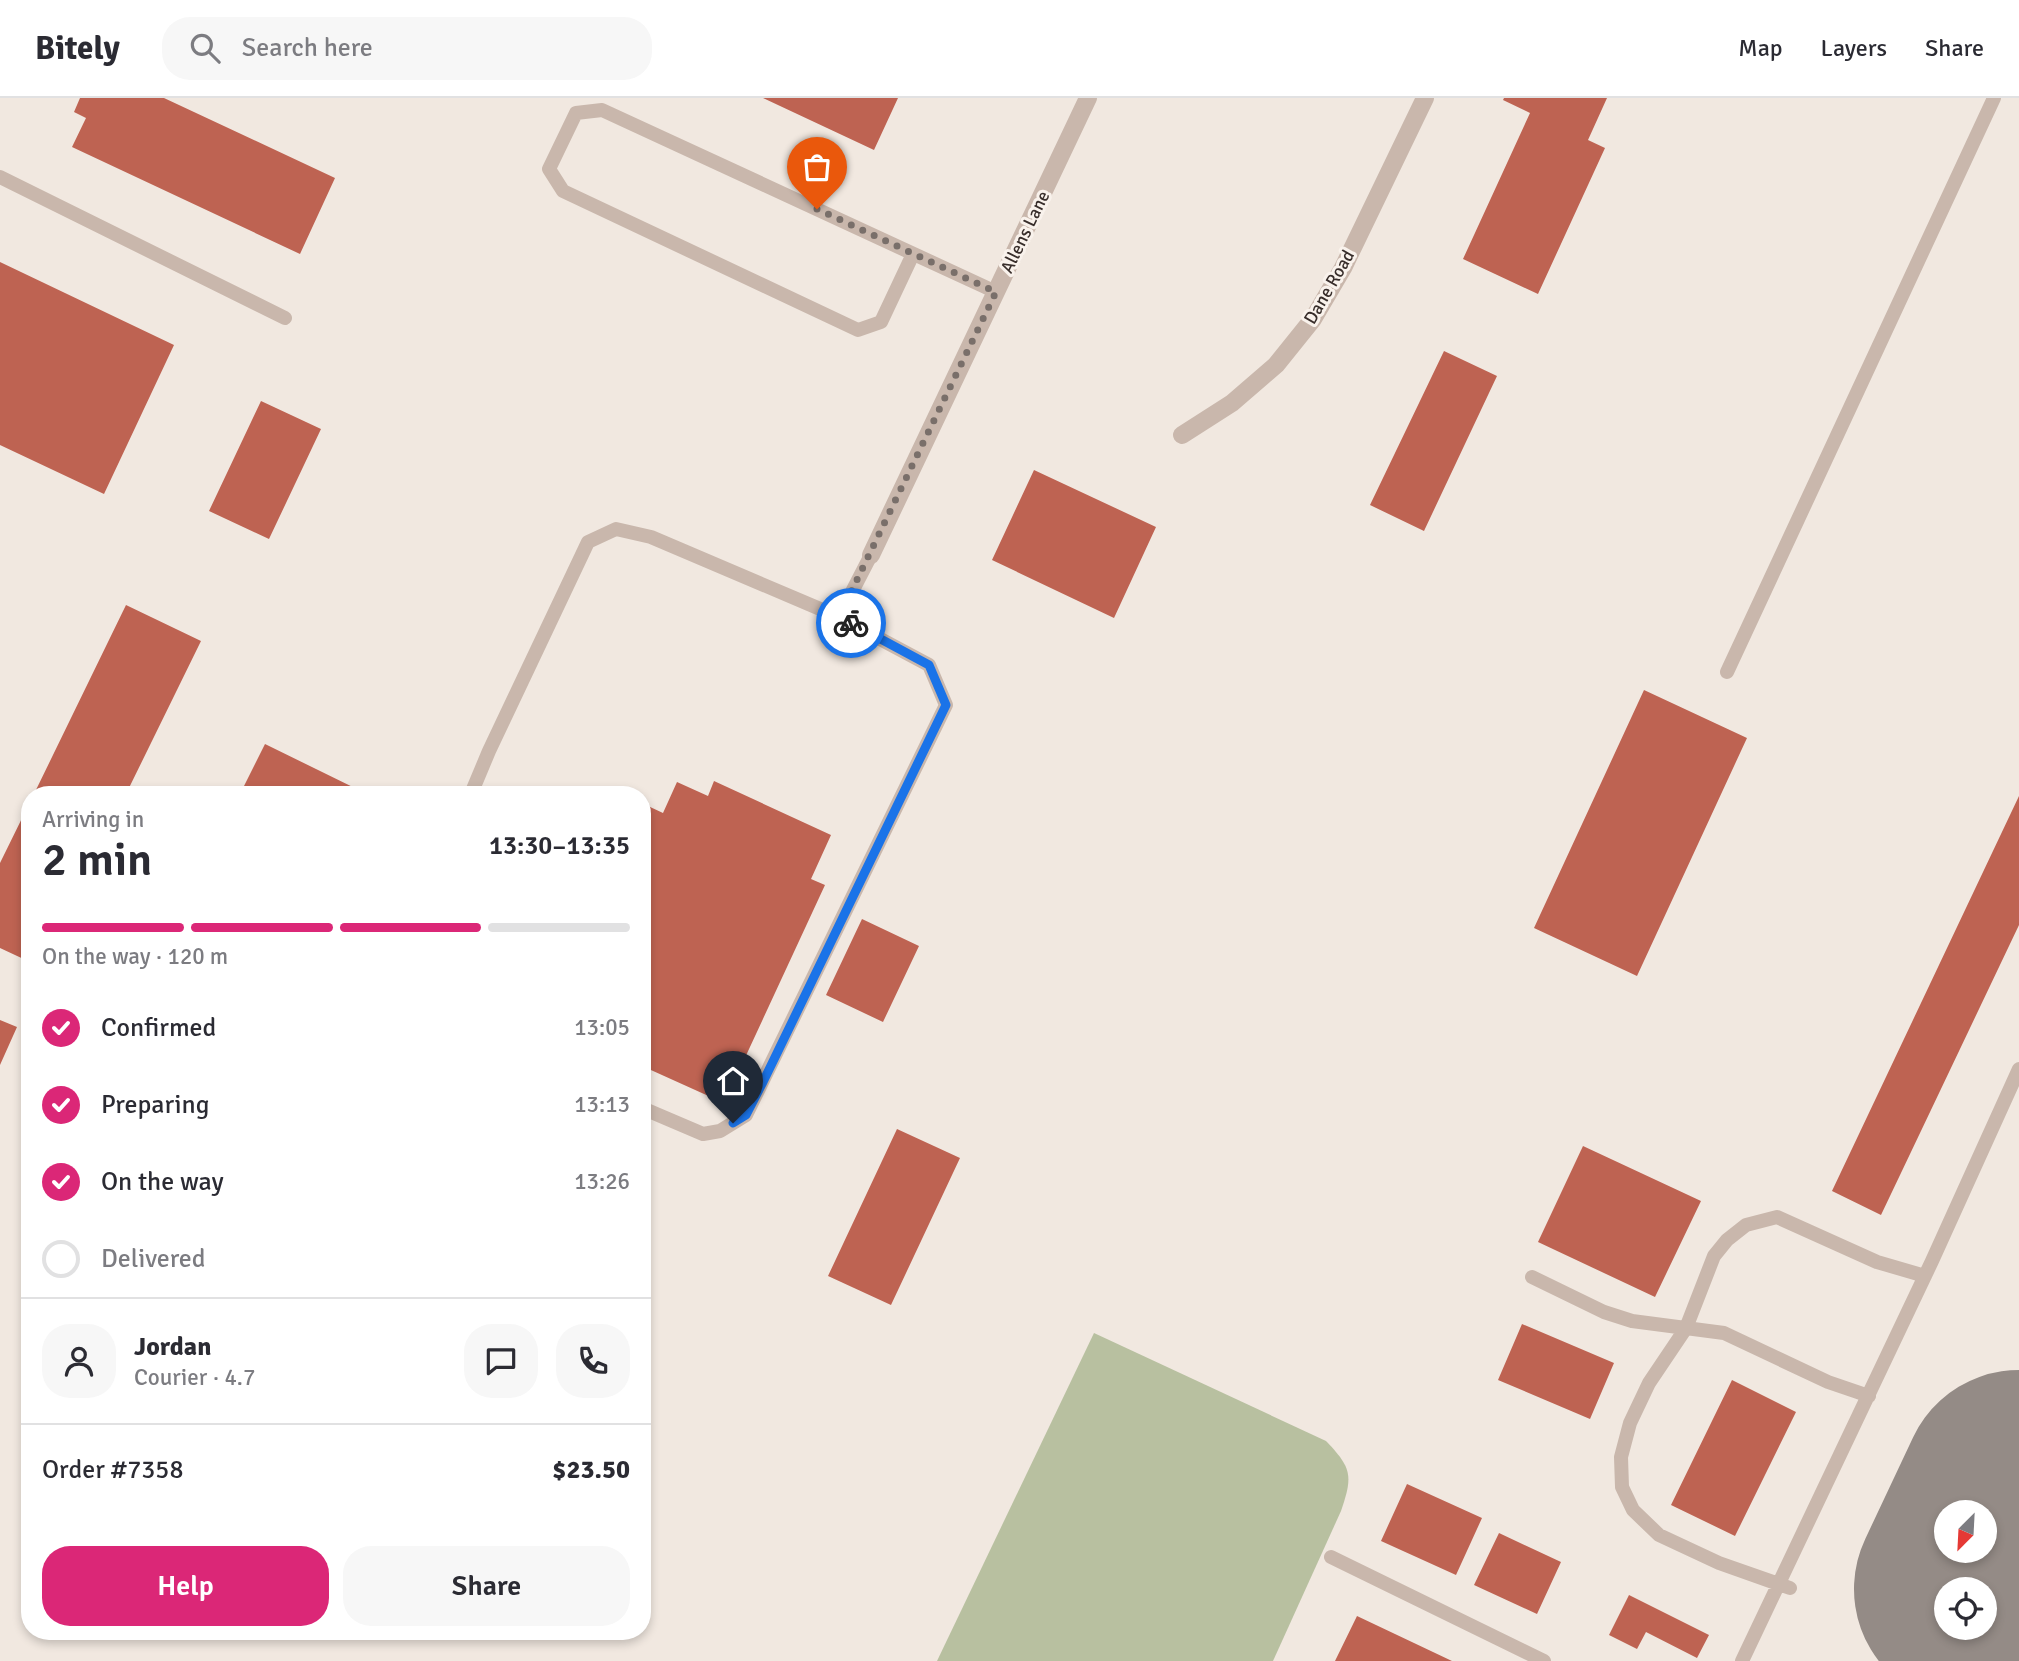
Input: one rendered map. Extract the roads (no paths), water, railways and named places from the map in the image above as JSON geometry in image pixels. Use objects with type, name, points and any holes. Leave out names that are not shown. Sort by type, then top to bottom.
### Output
[{"type":"street","name":"Allens Lane","points":[[871,555],[1088,98]]},
{"type":"street","name":"Dane Road","points":[[1182,435],[1232,403],[1276,365],[1313,319],[1343,268],[1425,98]]},
{"type":"lane","points":[[1727,672],[1994,98]]},
{"type":"lane","points":[[913,254],[881,322],[858,330],[563,191],[549,169],[576,113],[602,110],[996,292]]},
{"type":"lane","points":[[0,177],[285,318]]},
{"type":"lane","points":[[474,786],[588,542],[616,529],[651,537],[839,617],[929,665],[946,705],[746,1115],[720,1131],[703,1134],[651,1112]]},
{"type":"lane","points":[[839,617],[871,555]]},
{"type":"lane","points":[[1742,1661],[1785,1586],[1869,1395],[2019,1069]]},
{"type":"lane","points":[[1785,1586],[1718,1563],[1659,1535],[1633,1510],[1622,1487],[1621,1457],[1630,1423],[1649,1383],[1686,1328],[1714,1256],[1727,1240],[1746,1226],[1777,1217],[1877,1262],[1925,1276]]},
{"type":"lane","points":[[1532,1278],[1604,1312],[1632,1321],[1724,1333],[1828,1382],[1869,1395]]},
{"type":"lane","points":[[1331,1557],[1544,1661]]}]
